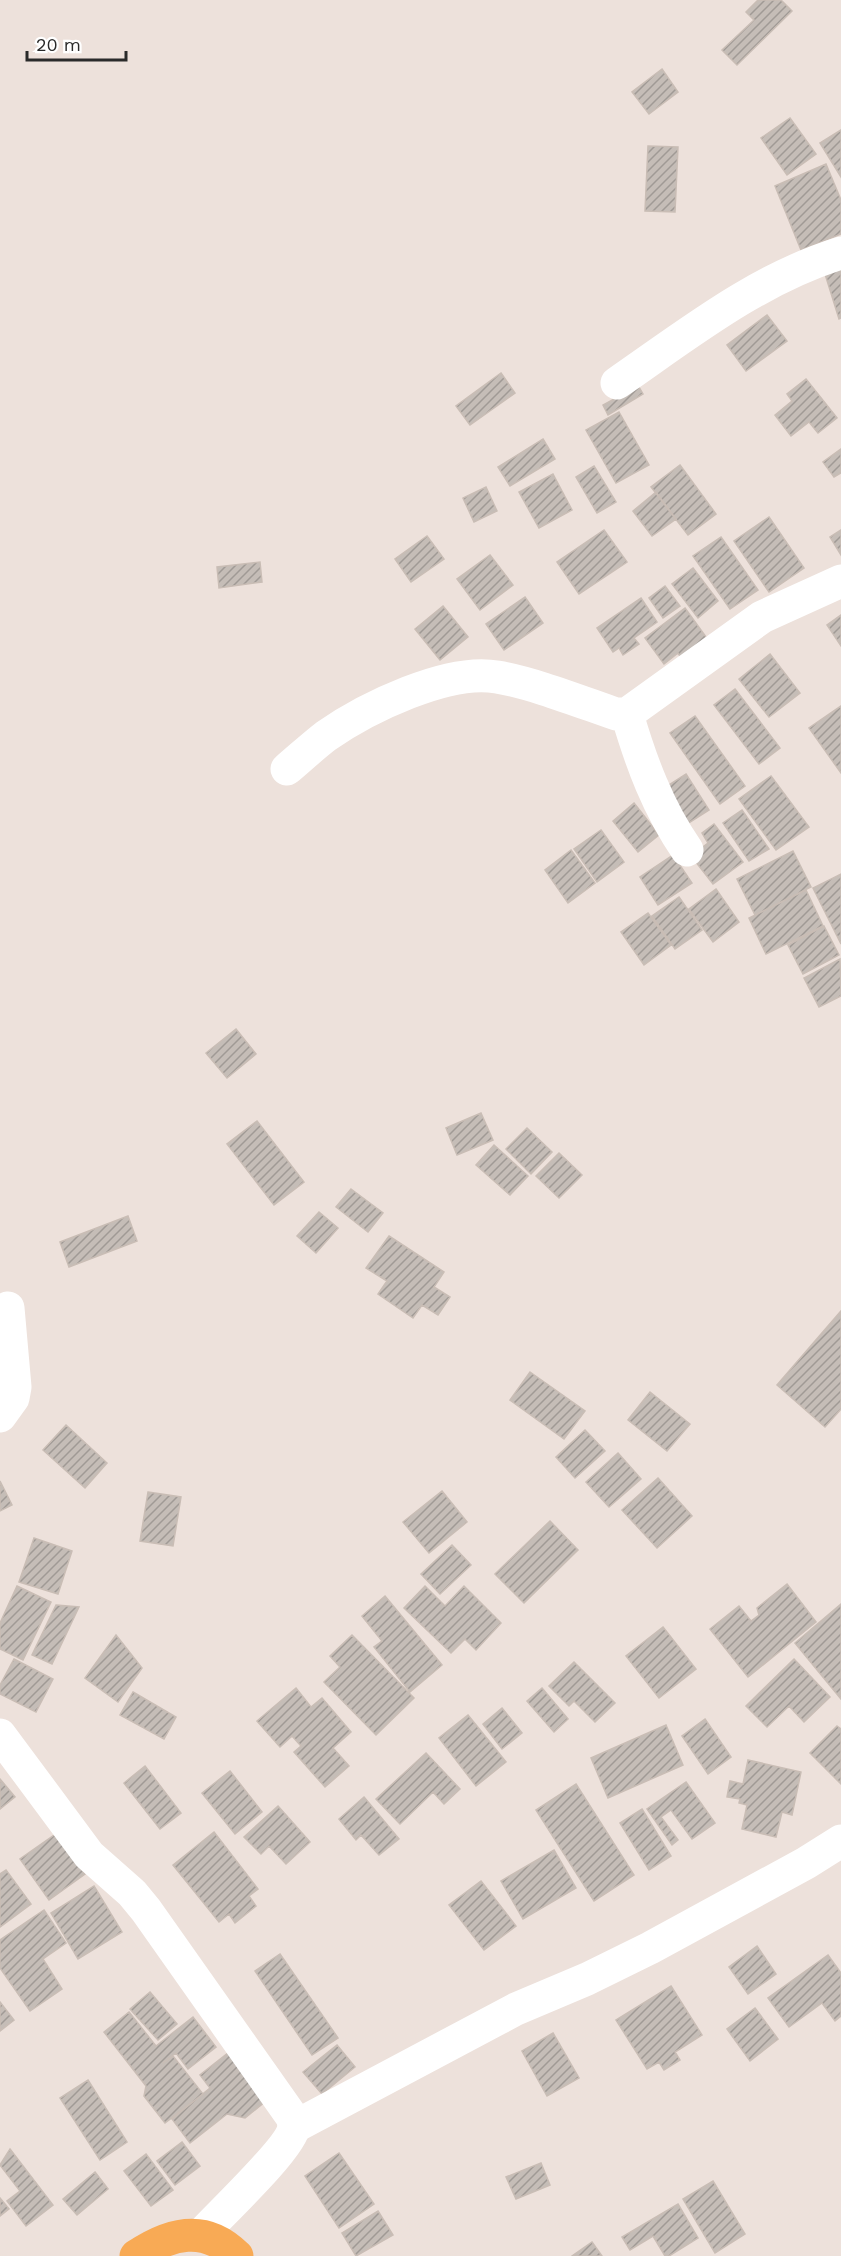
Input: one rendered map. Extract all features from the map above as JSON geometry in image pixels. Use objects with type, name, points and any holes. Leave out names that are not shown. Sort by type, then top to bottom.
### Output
[{"type":"main road","points":[[136,2256],[173,2237],[191,2233],[202,2234],[229,2248],[237,2256]]},
{"type":"street","points":[[617,383],[747,293],[792,270],[841,254]]},
{"type":"street","points":[[287,769],[327,736],[368,711],[441,682],[474,675],[497,677],[616,714],[627,714],[762,617],[841,581]]},
{"type":"street","points":[[627,714],[638,753],[656,796],[670,825],[687,850]]},
{"type":"street","points":[[0,1416],[13,1398],[15,1387],[8,1308]]},
{"type":"street","points":[[0,1735],[89,1855],[132,1893],[146,1910],[284,2103],[292,2117],[294,2127]]},
{"type":"street","points":[[202,2234],[276,2155],[294,2127],[516,2009],[587,1979],[650,1947],[806,1863],[841,1841]]},
{"type":"building","points":[[758,0],[781,0],[792,11],[737,65],[722,50],[754,20],[746,12]]},
{"type":"building","points":[[662,69],[678,92],[649,114],[632,92]]},
{"type":"building","points":[[790,118],[816,154],[787,175],[761,138]]},
{"type":"building","points":[[841,130],[841,177],[820,143]]},
{"type":"building","points":[[648,146],[678,147],[675,212],[645,211]]},
{"type":"building","points":[[826,164],[841,200],[841,234],[801,250],[775,186]]},
{"type":"building","points":[[841,269],[841,318],[839,319],[825,274]]},
{"type":"building","points":[[767,315],[787,341],[746,371],[727,345]]},
{"type":"building","points":[[501,373],[515,393],[470,425],[456,406]]},
{"type":"building","points":[[633,377],[643,394],[608,415],[603,405],[627,392]]},
{"type":"building","points":[[806,379],[837,418],[818,433],[809,422],[791,436],[775,415],[792,401],[787,394]]},
{"type":"building","points":[[619,412],[649,465],[616,483],[586,430]]},
{"type":"building","points":[[543,439],[555,459],[510,486],[498,467]]},
{"type":"building","points":[[841,449],[841,473],[834,477],[823,462]]},
{"type":"building","points":[[680,465],[716,514],[688,535],[651,487]]},
{"type":"building","points":[[594,466],[616,502],[597,513],[576,477]]},
{"type":"building","points":[[553,474],[572,510],[539,528],[519,492]]},
{"type":"building","points":[[486,487],[497,511],[474,522],[463,498]]},
{"type":"building","points":[[656,492],[676,519],[652,536],[633,511]]},
{"type":"building","points":[[769,517],[804,568],[769,592],[734,541]]},
{"type":"building","points":[[604,530],[627,562],[579,594],[557,562]]},
{"type":"building","points":[[841,530],[841,555],[830,537]]},
{"type":"building","points":[[427,536],[444,559],[411,582],[395,559]]},
{"type":"building","points":[[721,537],[758,590],[730,609],[693,556]]},
{"type":"building","points":[[490,555],[513,585],[480,610],[457,579]]},
{"type":"building","points":[[260,562],[262,582],[219,588],[217,567]]},
{"type":"building","points":[[693,568],[718,601],[698,618],[672,584]]},
{"type":"building","points":[[665,586],[680,606],[663,618],[649,598]]},
{"type":"building","points":[[525,597],[543,623],[504,650],[486,624]]},
{"type":"building","points":[[641,598],[657,622],[634,638],[639,644],[623,655],[619,648],[613,652],[597,628]]},
{"type":"building","points":[[443,606],[468,637],[440,660],[415,629]]},
{"type":"building","points":[[685,608],[709,641],[683,661],[678,653],[664,664],[645,638]]},
{"type":"building","points":[[841,615],[841,646],[827,625]]},
{"type":"building","points":[[770,654],[800,693],[769,717],[739,679]]},
{"type":"building","points":[[735,689],[780,748],[759,764],[714,705]]},
{"type":"building","points":[[841,706],[841,773],[809,728]]},
{"type":"building","points":[[695,716],[745,786],[720,804],[670,733]]},
{"type":"building","points":[[686,774],[709,810],[684,826],[661,790]]},
{"type":"building","points":[[771,776],[809,827],[776,850],[739,799]]},
{"type":"building","points":[[634,803],[659,835],[638,852],[613,821]]},
{"type":"building","points":[[742,810],[769,849],[749,861],[723,823]]},
{"type":"building","points":[[714,824],[743,862],[713,884],[691,856],[708,843],[702,833]]},
{"type":"building","points":[[601,830],[624,862],[597,882],[574,849]]},
{"type":"building","points":[[571,850],[595,883],[568,903],[545,870]]},
{"type":"building","points":[[793,851],[811,887],[755,915],[737,879]]},
{"type":"building","points":[[673,855],[692,883],[658,905],[640,877]]},
{"type":"building","points":[[841,874],[841,944],[813,888]]},
{"type":"building","points":[[716,889],[739,922],[713,942],[689,909]]},
{"type":"building","points":[[806,890],[823,926],[766,954],[749,918]]},
{"type":"building","points":[[679,897],[702,930],[675,949],[652,916]]},
{"type":"building","points":[[648,913],[671,945],[644,965],[621,932]]},
{"type":"building","points":[[824,926],[839,955],[803,974],[788,945]]},
{"type":"building","points":[[840,959],[841,996],[819,1007],[804,978]]},
{"type":"building","points":[[236,1029],[256,1054],[227,1078],[206,1053]]},
{"type":"building","points":[[481,1113],[493,1140],[457,1155],[446,1128]]},
{"type":"building","points":[[257,1121],[304,1182],[274,1205],[227,1144]]},
{"type":"building","points":[[527,1128],[552,1152],[531,1174],[506,1149]]},
{"type":"building","points":[[494,1145],[528,1176],[510,1195],[476,1165]]},
{"type":"building","points":[[559,1153],[582,1175],[559,1198],[536,1176]]},
{"type":"building","points":[[351,1189],[383,1213],[368,1232],[336,1207]]},
{"type":"building","points":[[319,1212],[338,1228],[316,1253],[297,1236]]},
{"type":"building","points":[[128,1216],[137,1241],[69,1267],[60,1242]]},
{"type":"building","points":[[389,1236],[444,1272],[434,1287],[450,1297],[438,1315],[422,1305],[413,1318],[378,1294],[387,1281],[366,1268]]},
{"type":"building","points":[[841,1311],[841,1409],[825,1427],[777,1385]]},
{"type":"building","points":[[530,1372],[585,1411],[564,1439],[510,1400]]},
{"type":"building","points":[[650,1392],[690,1424],[667,1451],[628,1420]]},
{"type":"building","points":[[66,1425],[107,1463],[85,1488],[43,1450]]},
{"type":"building","points":[[585,1430],[605,1451],[575,1478],[556,1457]]},
{"type":"building","points":[[618,1453],[641,1479],[609,1507],[586,1482]]},
{"type":"building","points":[[658,1478],[692,1516],[657,1548],[622,1510]]},
{"type":"building","points":[[0,1481],[12,1505],[0,1511]]},
{"type":"building","points":[[442,1491],[467,1522],[429,1553],[403,1522]]},
{"type":"building","points":[[148,1492],[181,1497],[173,1546],[140,1541]]},
{"type":"building","points":[[550,1521],[578,1550],[524,1603],[495,1574]]},
{"type":"building","points":[[34,1538],[72,1551],[58,1594],[19,1582]]},
{"type":"building","points":[[452,1545],[471,1565],[440,1594],[421,1574]]},
{"type":"building","points":[[787,1584],[816,1622],[748,1677],[710,1629],[739,1606],[751,1621],[759,1615],[757,1608]]},
{"type":"building","points":[[17,1586],[51,1602],[23,1660],[0,1649],[0,1623]]},
{"type":"building","points":[[425,1586],[445,1606],[464,1586],[501,1623],[476,1650],[465,1639],[451,1653],[404,1608]]},
{"type":"building","points":[[385,1596],[442,1665],[410,1692],[374,1647],[382,1641],[362,1616]]},
{"type":"building","points":[[841,1604],[841,1699],[795,1643]]},
{"type":"building","points":[[56,1605],[79,1607],[52,1664],[32,1655]]},
{"type":"building","points":[[663,1627],[696,1669],[659,1698],[626,1656]]},
{"type":"building","points":[[116,1635],[142,1668],[118,1702],[85,1678]]},
{"type":"building","points":[[352,1635],[414,1698],[376,1735],[324,1682],[340,1667],[330,1656]]},
{"type":"building","points":[[14,1659],[53,1679],[36,1712],[0,1694],[0,1685]]},
{"type":"building","points":[[794,1659],[830,1697],[804,1722],[789,1706],[767,1727],[746,1706]]},
{"type":"building","points":[[574,1662],[615,1703],[595,1722],[574,1701],[569,1706],[549,1686]]},
{"type":"building","points":[[296,1688],[311,1707],[322,1698],[351,1732],[333,1748],[349,1766],[325,1787],[294,1752],[301,1746],[292,1736],[280,1747],[257,1721]]},
{"type":"building","points":[[542,1688],[568,1719],[554,1732],[527,1701]]},
{"type":"building","points":[[133,1692],[176,1717],[164,1739],[120,1715]]},
{"type":"building","points":[[502,1708],[522,1733],[502,1749],[483,1724]]},
{"type":"building","points":[[468,1715],[506,1762],[476,1786],[439,1738]]},
{"type":"building","points":[[705,1719],[731,1757],[708,1774],[682,1736]]},
{"type":"building","points":[[666,1725],[683,1765],[608,1798],[591,1758]]},
{"type":"building","points":[[837,1726],[841,1729],[841,1784],[810,1753]]},
{"type":"building","points":[[426,1753],[460,1789],[444,1804],[433,1792],[400,1824],[376,1799]]},
{"type":"building","points":[[748,1760],[801,1772],[792,1815],[782,1812],[776,1837],[742,1829],[747,1805],[739,1803],[740,1799],[727,1797],[730,1781],[743,1784]]},
{"type":"building","points":[[145,1766],[181,1813],[160,1829],[124,1783]]},
{"type":"building","points":[[230,1771],[262,1812],[235,1834],[202,1793]]},
{"type":"building","points":[[0,1779],[15,1797],[0,1809]]},
{"type":"building","points":[[686,1782],[715,1823],[692,1839],[671,1810],[661,1817],[678,1840],[672,1845],[647,1809]]},
{"type":"building","points":[[576,1784],[634,1875],[594,1901],[536,1810]]},
{"type":"building","points":[[364,1797],[399,1839],[379,1855],[361,1835],[356,1840],[339,1819]]},
{"type":"building","points":[[278,1806],[310,1842],[286,1864],[269,1846],[261,1854],[244,1837]]},
{"type":"building","points":[[642,1809],[671,1856],[649,1870],[620,1823]]},
{"type":"building","points":[[214,1832],[258,1889],[249,1896],[256,1906],[235,1923],[229,1914],[219,1922],[173,1865]]},
{"type":"building","points":[[57,1833],[85,1874],[49,1900],[20,1859]]},
{"type":"building","points":[[554,1850],[576,1888],[523,1919],[501,1881]]},
{"type":"building","points":[[6,1870],[31,1904],[0,1927],[0,1874]]},
{"type":"building","points":[[481,1881],[516,1926],[484,1950],[449,1905]]},
{"type":"building","points":[[94,1886],[122,1932],[78,1959],[51,1913]]},
{"type":"building","points":[[44,1910],[66,1943],[43,1959],[62,1989],[30,2011],[0,1968],[0,1940]]},
{"type":"building","points":[[757,1946],[776,1974],[748,1994],[729,1967]]},
{"type":"building","points":[[280,1954],[338,2038],[312,2055],[255,1971]]},
{"type":"building","points":[[828,1955],[841,1973],[841,2016],[835,2021],[822,2003],[789,2027],[768,1998]]},
{"type":"building","points":[[671,1986],[702,2035],[675,2052],[680,2060],[664,2070],[659,2062],[647,2069],[616,2020]]},
{"type":"building","points":[[150,1992],[177,2024],[158,2040],[130,2009]]},
{"type":"building","points":[[0,2002],[14,2020],[0,2031]]},
{"type":"building","points":[[755,2008],[778,2039],[750,2061],[727,2029]]},
{"type":"building","points":[[129,2012],[156,2046],[193,2017],[216,2047],[188,2069],[176,2053],[163,2063],[173,2056],[203,2094],[165,2123],[144,2096],[146,2086],[104,2032]]},
{"type":"building","points":[[553,2033],[579,2078],[547,2096],[522,2051]]},
{"type":"building","points":[[337,2045],[355,2067],[322,2094],[303,2072]]},
{"type":"building","points":[[233,2049],[271,2097],[245,2118],[227,2114],[190,2143],[172,2119],[210,2088],[200,2075]]},
{"type":"building","points":[[88,2080],[127,2142],[100,2160],[60,2098]]},
{"type":"building","points":[[182,2142],[200,2166],[175,2185],[157,2161]]},
{"type":"building","points":[[10,2149],[53,2205],[26,2226],[7,2201],[20,2191],[0,2165]]},
{"type":"building","points":[[339,2153],[374,2204],[339,2228],[305,2176]]},
{"type":"building","points":[[146,2154],[173,2190],[151,2206],[124,2171]]},
{"type":"building","points":[[541,2163],[550,2185],[516,2199],[506,2177]]},
{"type":"building","points":[[95,2172],[108,2189],[77,2215],[63,2199]]},
{"type":"building","points":[[713,2181],[745,2234],[715,2253],[683,2199]]},
{"type":"building","points":[[0,2198],[9,2209],[0,2216]]},
{"type":"building","points":[[678,2204],[698,2238],[669,2256],[665,2256],[653,2236],[630,2250],[622,2237]]},
{"type":"building","points":[[378,2211],[393,2235],[356,2256],[342,2233]]},
{"type":"building","points":[[592,2242],[602,2256],[572,2256]]}]
